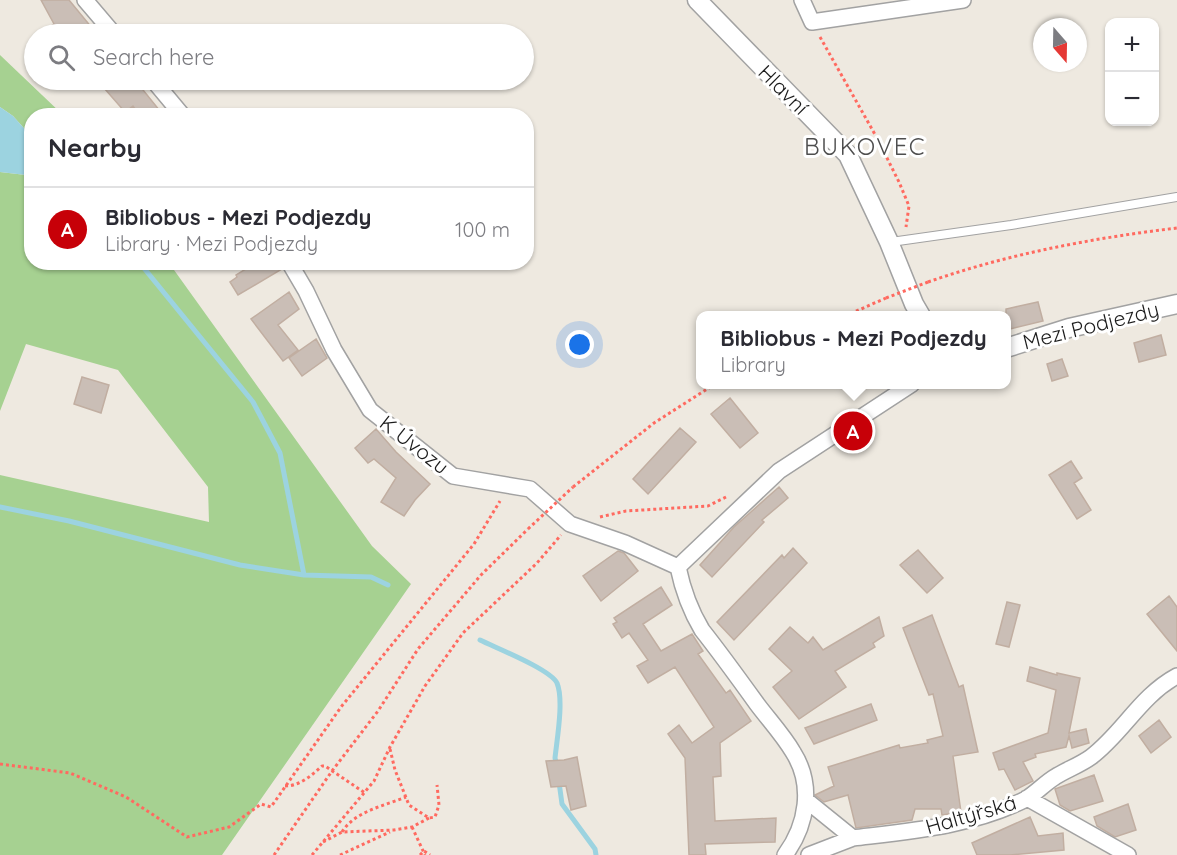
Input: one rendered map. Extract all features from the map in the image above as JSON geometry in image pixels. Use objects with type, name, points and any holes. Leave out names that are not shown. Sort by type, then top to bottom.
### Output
[{"type":"street","points":[[85,0],[105,24]]},
{"type":"street","name":"Hlavní","points":[[697,0],[848,155],[894,242],[914,304],[918,311]]},
{"type":"street","points":[[802,0],[812,22],[963,0]]},
{"type":"street","points":[[161,90],[176,108]]},
{"type":"street","name":"K Úvozu","points":[[294,270],[334,350],[370,410],[453,476],[530,489],[570,524],[625,543],[678,567]]},
{"type":"street","name":"Mezi Podjezdy","points":[[1011,346],[1069,328],[1177,304]]},
{"type":"street","points":[[785,855],[798,835],[803,820],[806,800],[805,782],[794,753],[690,611],[682,589],[678,567],[779,471],[904,389]]},
{"type":"street","name":"Haltýřská","points":[[808,855],[853,838],[928,829],[960,822],[1027,798],[1053,778],[1091,757],[1117,732],[1142,702],[1177,676]]},
{"type":"street","points":[[1027,798],[1128,855]]},
{"type":"street","points":[[806,800],[853,838]]},
{"type":"lane","points":[[894,242],[1177,197]]},
{"type":"path","points":[[812,22],[877,138],[909,206],[907,224],[894,242]]},
{"type":"path","points":[[855,311],[928,282],[977,266],[1100,239],[1177,228]]},
{"type":"path","points":[[274,855],[332,771],[378,711],[418,650],[481,575],[573,487],[654,423],[707,389]]},
{"type":"path","points":[[0,764],[70,773],[126,797],[187,837],[229,827],[261,804],[271,807],[341,707],[474,544],[501,501],[502,484]]},
{"type":"path","points":[[312,855],[374,781],[390,747],[425,686],[463,633],[537,562],[570,524],[626,511],[708,506],[728,496]]},
{"type":"path","points":[[390,747],[395,770],[406,797],[410,804],[429,818]]},
{"type":"path","points":[[285,786],[298,784],[322,766],[364,794]]},
{"type":"path","points":[[322,843],[342,832],[394,830],[412,827],[435,817],[439,805],[437,785]]},
{"type":"path","points":[[342,832],[347,824],[359,815],[406,797]]},
{"type":"path","points":[[412,827],[425,853],[430,855]]},
{"type":"path","points":[[340,855],[394,830]]},
{"type":"path","points":[[420,855],[425,853]]},
{"type":"green space","points":[[0,55],[24,78],[24,90],[37,90],[56,108],[24,108],[24,128],[13,116],[0,107]]},
{"type":"green space","points":[[0,172],[24,175],[24,270],[174,270],[372,546],[411,584],[222,855],[0,855],[0,475],[209,522],[208,487],[118,370],[26,344],[0,411]]},
{"type":"water","points":[[0,107],[13,116],[24,128],[24,175],[0,172]]},
{"type":"building","points":[[41,0],[69,0],[89,24],[54,24]]},
{"type":"building","points":[[106,90],[143,90],[158,108],[134,108],[133,106],[122,108]]},
{"type":"building","points":[[244,270],[280,270],[238,295],[230,282],[237,277],[236,275]]},
{"type":"building","points":[[289,292],[299,309],[278,325],[298,350],[283,361],[251,319]]},
{"type":"building","points":[[1038,302],[1043,321],[1011,329],[1011,311],[1006,311],[1006,309]]},
{"type":"building","points":[[1161,335],[1166,355],[1139,362],[1134,343]]},
{"type":"building","points":[[316,339],[327,358],[302,376],[289,358]]},
{"type":"building","points":[[1062,359],[1068,376],[1052,381],[1047,364]]},
{"type":"building","points":[[82,377],[109,385],[101,413],[74,404]]},
{"type":"building","points":[[730,398],[758,433],[740,448],[711,414]]},
{"type":"building","points":[[680,428],[696,442],[648,494],[633,479]]},
{"type":"building","points":[[376,429],[396,452],[430,484],[404,516],[381,502],[396,478],[374,459],[368,463],[355,448]]},
{"type":"building","points":[[1071,461],[1082,478],[1074,483],[1091,510],[1077,519],[1049,475]]},
{"type":"building","points":[[779,487],[788,498],[762,520],[764,522],[712,577],[700,565],[734,527]]},
{"type":"building","points":[[793,548],[807,563],[734,640],[717,622],[782,555],[784,558]]},
{"type":"building","points":[[918,550],[943,578],[927,593],[900,565]]},
{"type":"building","points":[[618,551],[624,553],[638,571],[601,601],[583,576]]},
{"type":"building","points":[[661,587],[672,605],[643,624],[661,651],[692,634],[703,651],[698,654],[726,693],[730,690],[751,721],[720,743],[721,776],[713,777],[715,821],[776,818],[775,842],[705,844],[706,855],[689,855],[685,758],[668,734],[679,725],[692,743],[714,727],[675,667],[648,683],[637,666],[648,660],[629,633],[622,638],[613,624],[617,622],[614,618]]},
{"type":"building","points":[[1169,596],[1177,607],[1177,651],[1147,614]]},
{"type":"building","points":[[1007,602],[1020,605],[1009,647],[996,644]]},
{"type":"building","points":[[932,615],[959,687],[963,685],[978,752],[953,756],[961,812],[942,815],[941,809],[915,809],[912,820],[856,828],[848,795],[824,802],[815,795],[834,786],[828,767],[899,745],[900,748],[928,743],[927,740],[943,736],[933,694],[929,695],[903,628]]},
{"type":"building","points":[[879,617],[884,636],[873,643],[875,647],[835,671],[846,687],[799,719],[773,687],[792,671],[769,649],[790,627],[808,643],[813,637],[823,650]]},
{"type":"building","points":[[1030,667],[1057,675],[1057,673],[1080,678],[1069,733],[1086,729],[1089,743],[1072,748],[1069,736],[1066,747],[1035,754],[1036,757],[1023,762],[1033,781],[1015,790],[1004,769],[999,770],[993,753],[1048,733],[1056,690],[1027,681]]},
{"type":"building","points":[[871,704],[877,720],[814,744],[805,728]]},
{"type":"building","points":[[1159,720],[1171,737],[1151,753],[1139,736]]},
{"type":"building","points":[[577,757],[586,806],[571,810],[566,786],[551,787],[546,761]]},
{"type":"building","points":[[1094,775],[1103,801],[1070,811],[1060,805],[1055,789]]},
{"type":"building","points":[[1128,804],[1136,830],[1115,837],[1097,826],[1094,817]]},
{"type":"building","points":[[1030,817],[1038,836],[1063,833],[1064,850],[1010,855],[977,855],[972,843]]},
{"type":"waterway","points":[[146,270],[253,402],[280,453],[304,575]]},
{"type":"waterway","points":[[0,507],[69,521],[240,565],[304,575],[371,577],[388,585]]},
{"type":"waterway","points":[[480,640],[534,665],[557,683],[560,699],[555,758],[557,766]]},
{"type":"waterway","points":[[559,782],[562,804],[595,849],[596,855]]},
{"type":"place","name":"Bibliobus - Mezi Podjezdy","points":[[853,431]]},
{"type":"district","name":"BUKOVEC","points":[[865,147]]}]
